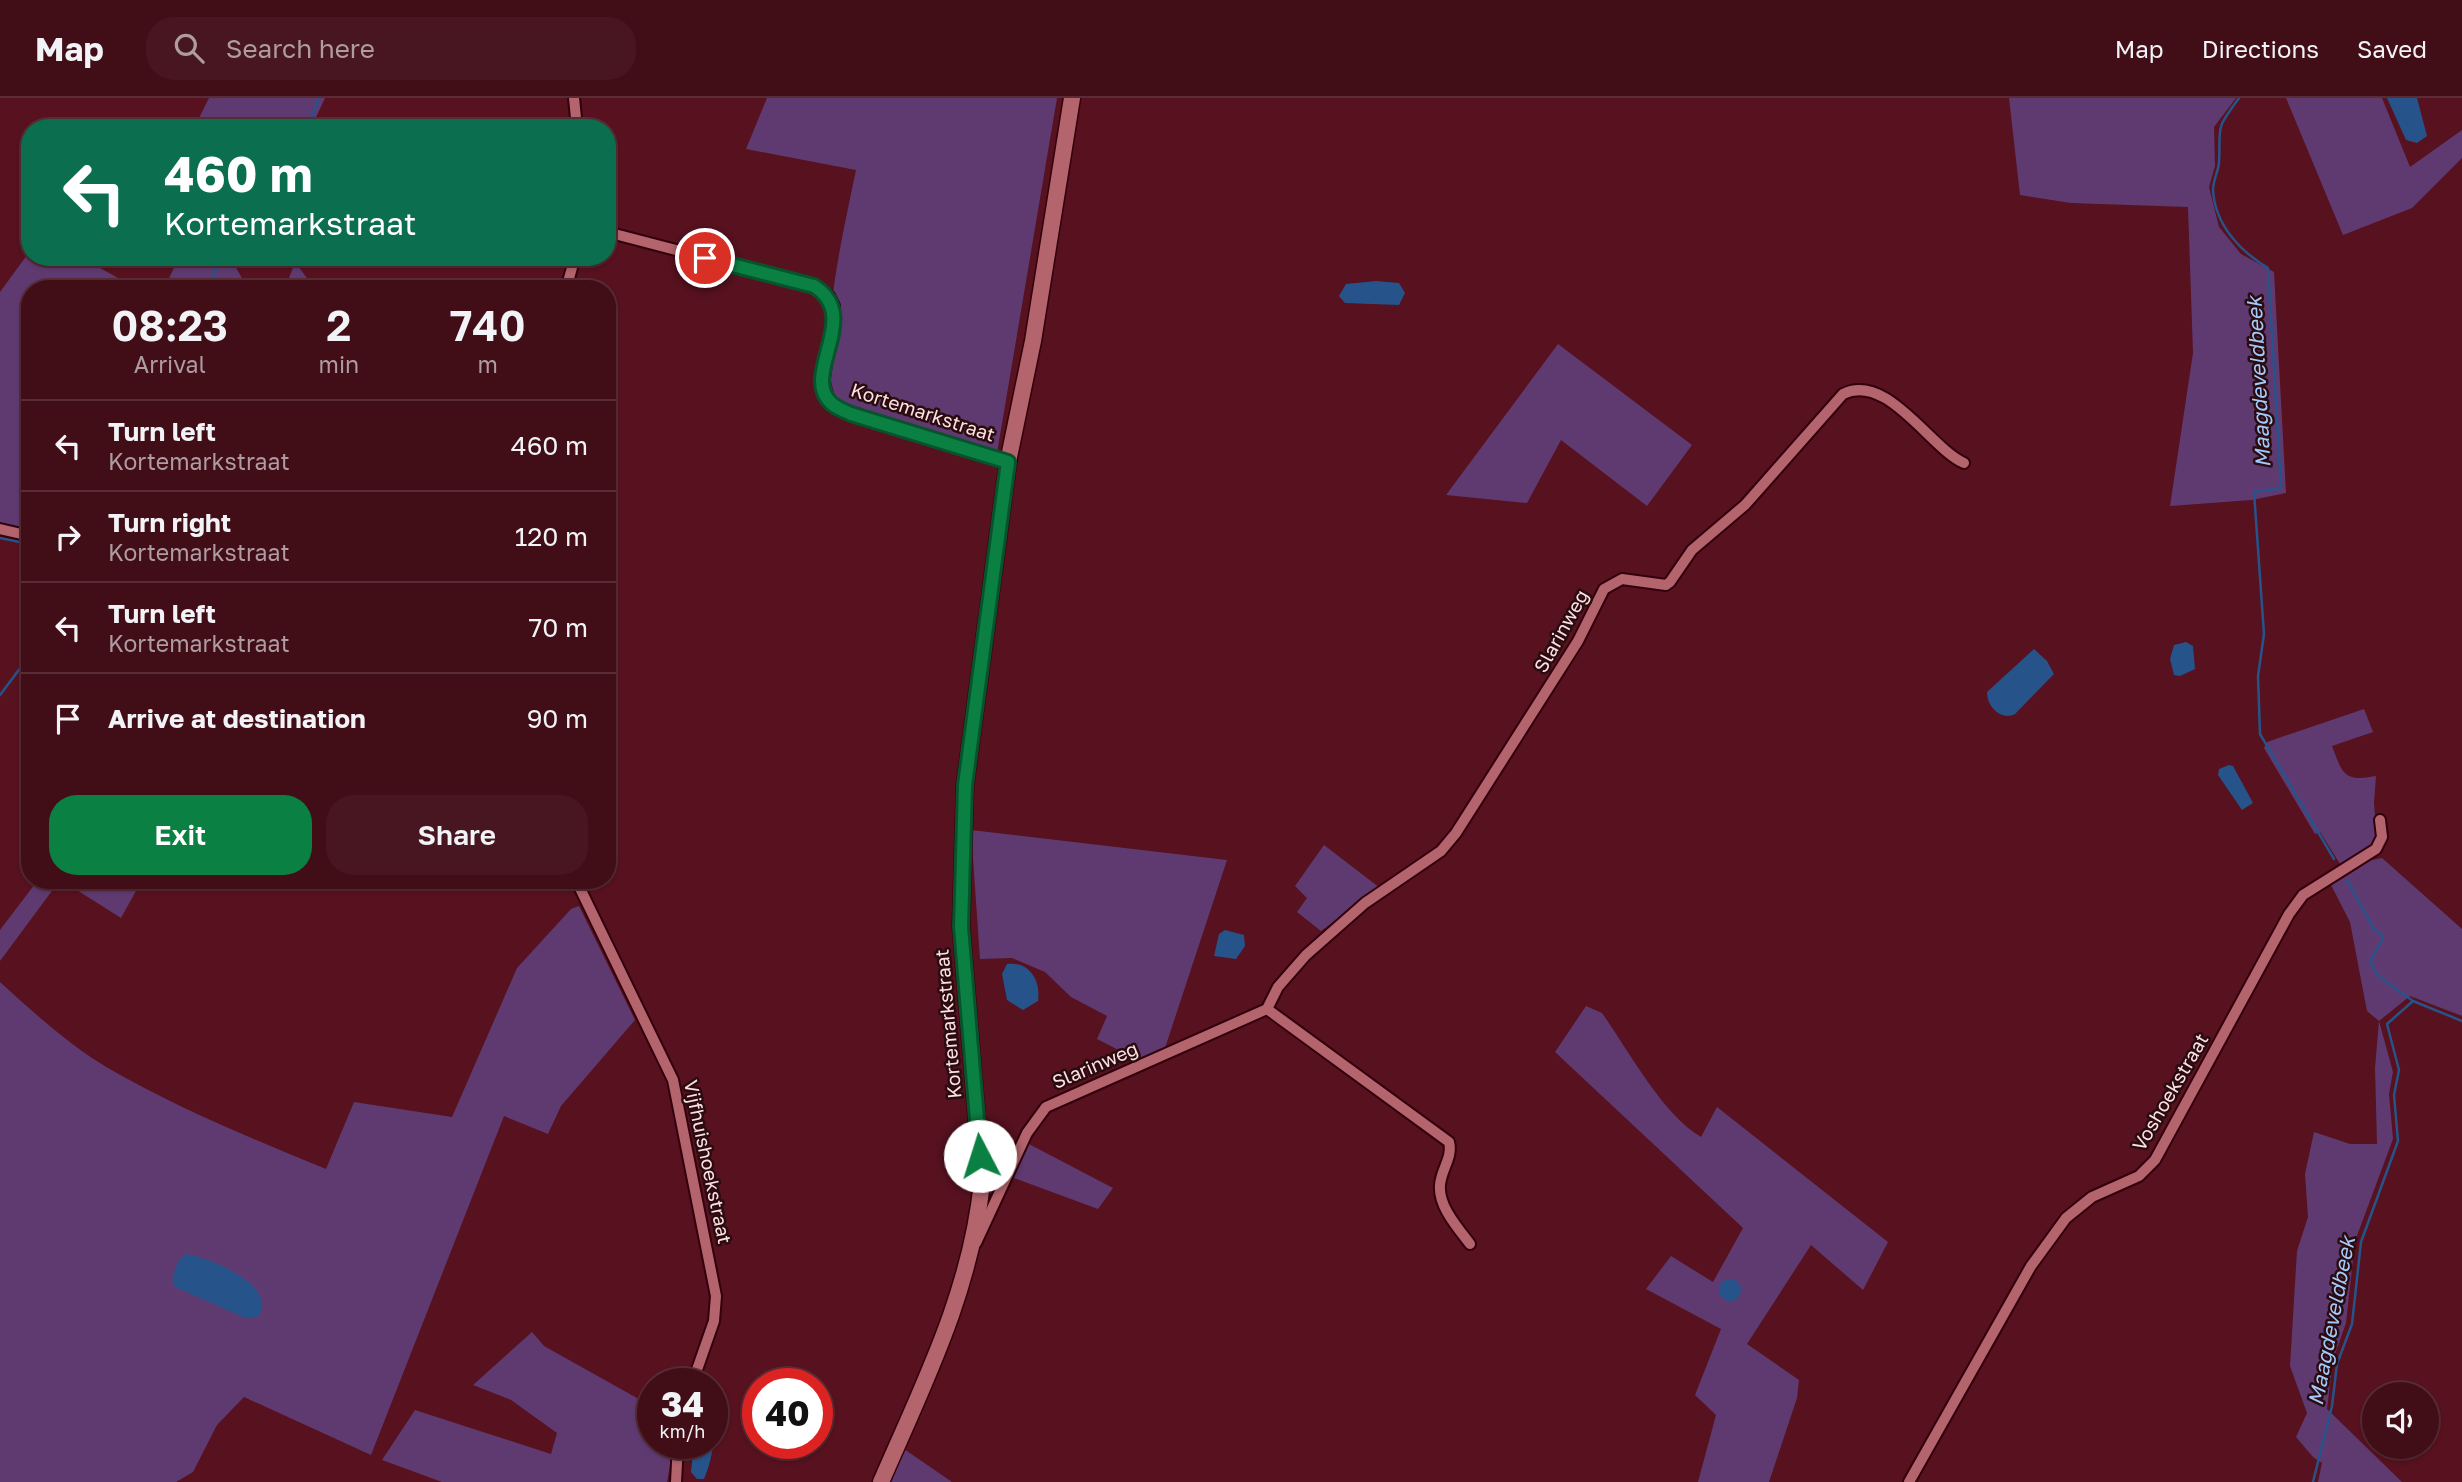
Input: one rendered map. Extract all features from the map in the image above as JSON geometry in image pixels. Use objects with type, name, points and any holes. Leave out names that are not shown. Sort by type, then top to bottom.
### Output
[{"type":"street","points":[[574,98],[576,119]]},
{"type":"street","name":"Kortemarkstraat","points":[[881,1482],[941,1344],[973,1249],[982,1182],[961,927],[965,785],[1008,462],[1033,341],[1072,98]]},
{"type":"street","name":"Kortemarkstraat","points":[[616,234],[814,286],[829,296],[834,306],[823,385],[830,403],[851,414],[1008,462]]},
{"type":"street","name":"Slarinweg","points":[[973,1249],[995,1208],[1027,1133],[1046,1107],[1267,1009],[1278,986],[1306,955],[1358,909],[1441,851],[1456,833],[1578,641],[1609,584],[1622,579],[1670,582],[1692,550],[1745,505],[1843,394],[1855,390],[1879,395],[1899,408],[1953,458],[1965,463]]},
{"type":"street","points":[[0,529],[21,534]]},
{"type":"street","name":"Voshoekstraat","points":[[1909,1482],[2031,1266],[2066,1219],[2092,1197],[2139,1176],[2155,1160],[2289,914],[2304,895],[2376,849],[2382,837],[2380,820]]},
{"type":"street","name":"Vijfhuishoekstraat","points":[[580,889],[658,1046],[677,1091],[716,1296],[714,1321],[698,1368]]},
{"type":"street","points":[[1267,1009],[1449,1142],[1451,1152],[1440,1185],[1442,1200],[1470,1244]]},
{"type":"street","points":[[676,1482],[677,1459]]},
{"type":"shaded area","points":[[209,98],[325,98],[315,119],[198,119]]},
{"type":"shaded area","points":[[767,98],[1057,98],[997,453],[837,400],[831,379],[830,321],[839,254],[856,170],[746,149]]},
{"type":"shaded area","points":[[2009,98],[2236,98],[2214,127],[2215,166],[2209,187],[2219,227],[2241,254],[2274,272],[2286,493],[2252,500],[2170,506],[2193,353],[2188,207],[2071,203],[2020,195]]},
{"type":"shaded area","points":[[2286,98],[2382,98],[2410,167],[2462,130],[2462,158],[2412,208],[2343,235]]},
{"type":"shaded area","points":[[21,263],[21,266],[96,266],[122,280],[21,280],[21,529],[0,525],[0,292]]},
{"type":"shaded area","points":[[175,266],[235,266],[243,280],[168,280]]},
{"type":"shaded area","points":[[294,266],[298,266],[308,280],[288,280]]},
{"type":"shaded area","points":[[1558,344],[1692,445],[1647,506],[1561,440],[1527,503],[1446,495]]},
{"type":"shaded area","points":[[2364,709],[2373,732],[2332,746],[2346,774],[2357,778],[2376,776],[2374,803],[2377,841],[2361,858],[2342,867],[2320,832],[2315,834],[2264,748],[2267,742]]},
{"type":"shaded area","points":[[971,830],[1227,860],[1165,1048],[1138,1060],[1097,1039],[1107,1016],[1071,997],[1045,972],[1012,958],[980,959]]},
{"type":"shaded area","points":[[1324,845],[1380,888],[1321,931],[1297,912],[1307,898],[1295,886]]},
{"type":"shaded area","points":[[2382,858],[2462,929],[2462,1016],[2410,996],[2379,1021],[2367,1011],[2350,922],[2330,883],[2362,862]]},
{"type":"shaded area","points":[[31,889],[53,889],[0,961],[0,930]]},
{"type":"shaded area","points":[[75,889],[137,889],[121,918]]},
{"type":"shaded area","points":[[579,906],[635,1020],[561,1106],[548,1134],[504,1116],[371,1455],[244,1397],[217,1425],[193,1472],[176,1482],[0,1482],[0,982],[65,1038],[93,1059],[134,1083],[188,1110],[326,1169],[354,1102],[452,1117],[517,968],[571,909]]},
{"type":"shaded area","points":[[1586,1006],[1602,1013],[1660,1098],[1687,1127],[1701,1137],[1717,1107],[1888,1242],[1863,1290],[1811,1245],[1747,1344],[1799,1380],[1797,1398],[1769,1482],[1698,1482],[1716,1415],[1695,1395],[1721,1329],[1646,1289],[1671,1256],[1713,1282],[1743,1228],[1555,1052]]},
{"type":"shaded area","points":[[2379,1021],[2393,1072],[2389,1094],[2393,1139],[2355,1241],[2346,1323],[2333,1360],[2327,1409],[2362,1443],[2362,1459],[2378,1459],[2402,1482],[2318,1482],[2322,1463],[2313,1457],[2296,1437],[2307,1413],[2290,1366],[2297,1251],[2308,1217],[2305,1174],[2314,1132],[2350,1144],[2377,1144],[2375,1068]]},
{"type":"shaded area","points":[[1027,1143],[1113,1188],[1098,1209],[1011,1177]]},
{"type":"shaded area","points":[[532,1332],[544,1346],[637,1398],[637,1459],[671,1459],[667,1482],[442,1482],[382,1460],[415,1410],[551,1454],[557,1433],[511,1400],[473,1385]]},
{"type":"shaded area","points":[[904,1449],[952,1482],[890,1482]]},
{"type":"water","points":[[2387,98],[2417,98],[2427,136],[2417,143],[2406,140]]},
{"type":"water","points":[[1376,281],[1399,283],[1405,293],[1399,305],[1345,303],[1339,296],[1346,284]]},
{"type":"water","points":[[2186,642],[2193,646],[2195,669],[2180,676],[2174,675],[2170,659],[2174,645]]},
{"type":"water","points":[[2034,649],[2047,661],[2054,674],[2015,714],[2000,714],[1989,703],[1987,692]]},
{"type":"water","points":[[2233,766],[2253,803],[2242,810],[2218,775],[2219,769]]},
{"type":"water","points":[[1225,930],[1244,935],[1245,946],[1236,959],[1214,956],[1219,934]]},
{"type":"water","points":[[1007,964],[1027,969],[1038,986],[1038,1001],[1023,1010],[1007,1000],[1002,974]]},
{"type":"water","points":[[186,1254],[225,1267],[252,1285],[260,1295],[262,1306],[257,1318],[243,1317],[175,1287],[172,1280],[175,1269]]},
{"type":"water","points":[[1730,1279],[1738,1282],[1741,1290],[1738,1298],[1730,1301],[1722,1298],[1719,1290],[1722,1282]]},
{"type":"water","points":[[692,1459],[710,1459],[704,1479],[697,1479],[691,1472]]},
{"type":"waterway","points":[[311,119],[319,98]]},
{"type":"waterway","name":"Maagdeveldbeek","points":[[2239,98],[2220,129],[2219,163],[2213,190],[2218,215],[2231,236],[2248,254],[2268,268],[2281,488],[2254,492],[2264,634],[2258,676],[2260,734],[2334,859]]},
{"type":"waterway","points":[[212,280],[217,266]]},
{"type":"waterway","points":[[0,538],[21,542]]},
{"type":"waterway","points":[[0,695],[21,667]]},
{"type":"waterway","name":"Maagdeveldbeek","points":[[2313,1482],[2332,1406],[2337,1364],[2352,1324],[2361,1242],[2398,1141],[2394,1095],[2399,1070],[2387,1024],[2413,1001],[2381,978],[2372,967],[2371,959],[2383,936],[2374,929],[2347,880]]},
{"type":"waterway","points":[[2413,1001],[2462,1021]]},
{"type":"route","points":[[705,258],[814,286],[829,296],[834,306],[833,323],[823,385],[830,403],[851,414],[1008,462],[965,785],[961,927],[980,1156]]}]
